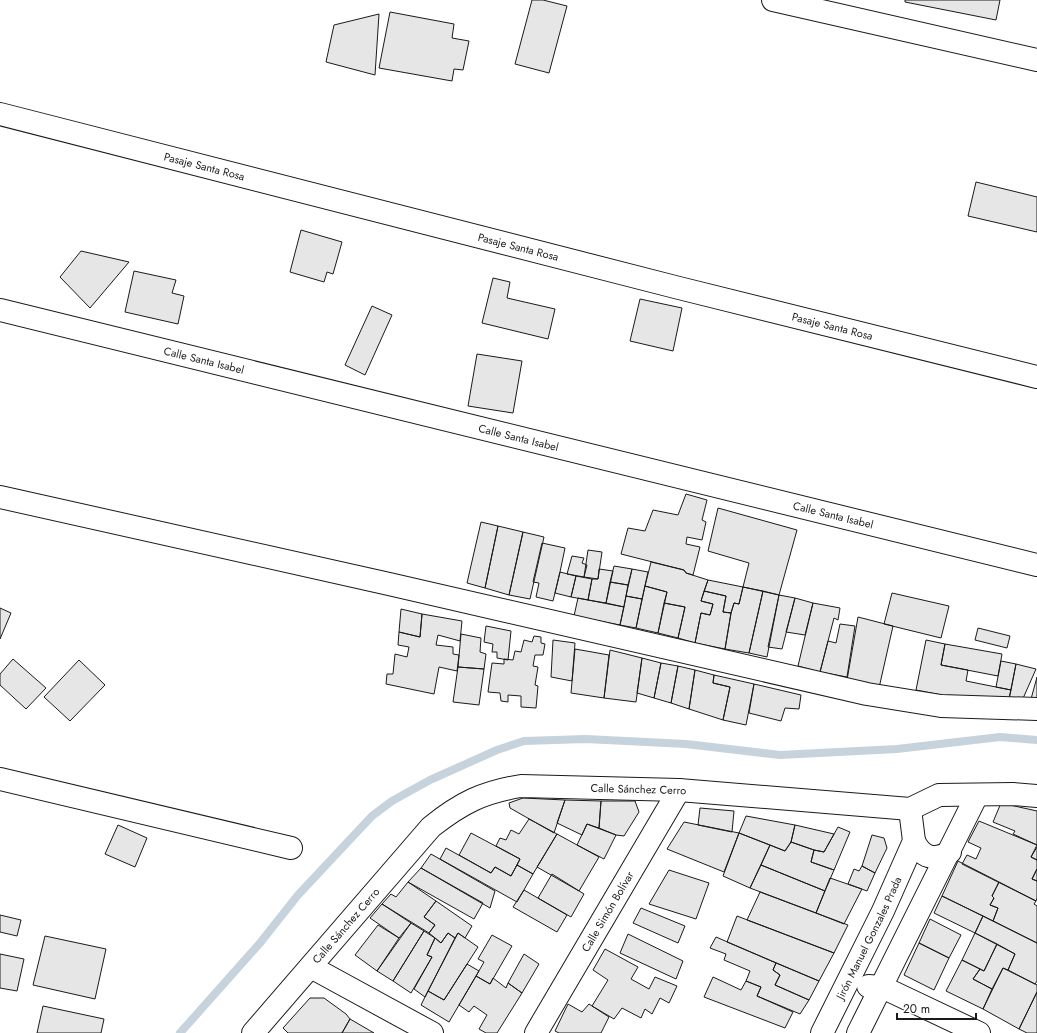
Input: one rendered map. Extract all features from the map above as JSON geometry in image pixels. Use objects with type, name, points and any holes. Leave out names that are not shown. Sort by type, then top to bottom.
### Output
[{"type":"street","points":[[772,0],[1037,60]]},
{"type":"street","name":"Pasaje Santa Rosa","points":[[0,114],[1037,378]]},
{"type":"street","name":"Calle Santa Isabel","points":[[0,310],[1037,565]]},
{"type":"street","points":[[0,497],[389,584],[867,694],[941,706],[1037,709]]},
{"type":"street","points":[[0,779],[291,848]]},
{"type":"street","name":"Calle Sánchez Cerro","points":[[253,1033],[427,832],[447,814],[464,803],[482,795],[501,789],[521,786],[679,790],[910,809]]},
{"type":"street","name":"Calle Simón Bolívar","points":[[536,1033],[679,790]]},
{"type":"street","points":[[950,852],[943,856],[930,857],[923,854],[917,848],[914,841],[910,809],[939,795],[1014,794],[1037,796]]},
{"type":"street","points":[[858,1033],[950,852],[977,795]]},
{"type":"street","name":"Jirón Manuel Gonzales Prada","points":[[822,1033],[847,984],[914,841]]},
{"type":"street","points":[[311,967],[432,1033]]},
{"type":"street","points":[[847,984],[882,987],[979,1033]]},
{"type":"building","points":[[532,0],[543,0],[567,6],[549,73],[515,64]]},
{"type":"building","points":[[905,0],[1000,0],[996,20],[905,2]]},
{"type":"building","points":[[390,12],[454,24],[452,38],[469,41],[463,70],[454,69],[452,81],[379,68]]},
{"type":"building","points":[[379,14],[375,75],[326,62],[334,25]]},
{"type":"building","points":[[976,182],[1037,197],[1037,232],[968,216]]},
{"type":"building","points":[[301,230],[342,242],[333,274],[327,272],[324,282],[290,272]]},
{"type":"building","points":[[81,251],[129,262],[90,308],[60,277]]},
{"type":"building","points":[[134,271],[176,280],[172,293],[184,296],[178,324],[125,312]]},
{"type":"building","points":[[493,278],[510,282],[507,298],[555,309],[548,339],[482,323]]},
{"type":"building","points":[[640,299],[682,308],[673,351],[630,341]]},
{"type":"building","points":[[372,306],[392,315],[365,375],[345,365]]},
{"type":"building","points":[[477,354],[522,361],[513,413],[468,406]]},
{"type":"building","points":[[686,494],[707,500],[702,520],[706,522],[702,540],[687,537],[686,544],[700,547],[693,575],[686,573],[684,570],[621,554],[628,528],[645,531],[653,510],[678,515]]},
{"type":"building","points":[[718,508],[797,530],[779,595],[743,587],[749,563],[708,551]]},
{"type":"building","points":[[481,522],[498,526],[485,588],[467,583]]},
{"type":"building","points":[[498,526],[523,532],[509,595],[485,588]]},
{"type":"building","points":[[523,532],[544,537],[530,599],[509,595]]},
{"type":"building","points":[[542,543],[565,548],[553,601],[536,597],[539,583],[533,582]]},
{"type":"building","points":[[588,550],[602,552],[598,579],[584,577]]},
{"type":"building","points":[[572,556],[584,558],[582,563],[587,565],[584,577],[567,574]]},
{"type":"building","points":[[651,562],[684,570],[686,573],[708,580],[701,601],[713,604],[710,615],[701,613],[695,643],[678,638],[685,607],[664,603],[667,592],[645,586]]},
{"type":"building","points":[[614,566],[632,569],[628,585],[610,582]]},
{"type":"building","points":[[599,569],[613,571],[606,603],[588,600],[592,579],[598,579]]},
{"type":"building","points":[[632,569],[648,572],[642,599],[626,596]]},
{"type":"building","points":[[560,572],[576,576],[571,597],[555,593]]},
{"type":"building","points":[[576,576],[592,579],[588,600],[571,597]]},
{"type":"building","points":[[708,580],[743,587],[739,604],[734,603],[731,613],[723,612],[726,596],[704,591]]},
{"type":"building","points":[[610,582],[628,585],[624,607],[606,603]]},
{"type":"building","points":[[645,586],[667,592],[658,633],[636,628]]},
{"type":"building","points":[[743,587],[763,591],[749,653],[725,649],[731,613],[734,603],[739,604]]},
{"type":"building","points":[[704,591],[726,596],[723,612],[731,613],[725,649],[695,643],[701,613],[710,615],[713,604],[701,601]]},
{"type":"building","points":[[763,591],[779,595],[767,657],[749,653]]},
{"type":"building","points":[[892,593],[949,606],[941,638],[884,624]]},
{"type":"building","points":[[779,595],[795,598],[782,649],[768,647]]},
{"type":"building","points":[[626,596],[642,599],[636,628],[620,625]]},
{"type":"building","points":[[578,598],[624,607],[620,625],[574,616]]},
{"type":"building","points":[[795,598],[813,603],[805,635],[786,632]]},
{"type":"building","points":[[664,603],[685,607],[678,638],[658,633]]},
{"type":"building","points":[[813,603],[840,608],[838,620],[834,618],[820,672],[798,666]]},
{"type":"building","points":[[0,608],[11,613],[0,639]]},
{"type":"building","points":[[401,609],[422,614],[420,637],[399,632]]},
{"type":"building","points":[[422,614],[462,621],[460,641],[438,635],[436,645],[453,647],[453,654],[459,655],[457,671],[439,667],[434,694],[386,684],[387,674],[393,674],[395,654],[407,657],[409,647],[398,645],[399,632],[420,637]]},
{"type":"building","points":[[858,617],[893,626],[879,688],[847,680]]},
{"type":"building","points":[[840,624],[855,626],[847,677],[820,672],[828,641],[836,643]]},
{"type":"building","points":[[486,626],[511,631],[508,660],[497,658],[497,652],[492,652],[493,644],[484,642]]},
{"type":"building","points":[[978,628],[1010,636],[1007,648],[975,640]]},
{"type":"building","points":[[461,634],[481,638],[480,652],[486,654],[484,669],[458,667]]},
{"type":"building","points":[[534,636],[541,637],[541,643],[545,644],[543,655],[535,655],[533,666],[538,667],[535,685],[538,686],[536,708],[521,707],[521,696],[508,695],[508,702],[501,701],[500,693],[488,692],[492,663],[504,664],[504,659],[513,660],[515,651],[521,652],[524,640],[532,642]]},
{"type":"building","points":[[553,640],[575,643],[572,681],[551,677]]},
{"type":"building","points":[[926,640],[945,644],[941,665],[968,670],[966,681],[1011,690],[1008,703],[992,705],[916,690]]},
{"type":"building","points":[[945,644],[1002,654],[998,676],[941,665]]},
{"type":"building","points":[[575,649],[609,655],[604,698],[571,693]]},
{"type":"building","points":[[610,650],[642,658],[636,702],[604,698]]},
{"type":"building","points":[[642,658],[661,663],[654,698],[637,693]]},
{"type":"building","points":[[13,659],[46,688],[26,709],[0,685],[0,674]]},
{"type":"building","points":[[79,660],[105,685],[70,721],[44,697]]},
{"type":"building","points":[[1001,661],[1016,664],[1011,690],[996,687]]},
{"type":"building","points":[[661,663],[678,666],[671,703],[654,698]]},
{"type":"building","points":[[1016,664],[1036,669],[1021,703],[1009,699]]},
{"type":"building","points":[[678,666],[695,670],[689,709],[671,703]]},
{"type":"building","points":[[458,667],[484,669],[479,705],[453,702]]},
{"type":"building","points":[[695,670],[714,675],[713,683],[730,687],[723,720],[689,709]]},
{"type":"building","points":[[714,675],[754,684],[746,725],[723,720],[730,687],[713,683]]},
{"type":"building","points":[[1037,677],[1037,701],[1031,699]]},
{"type":"building","points":[[754,684],[801,695],[799,709],[785,708],[781,721],[749,713]]},
{"type":"building","points":[[523,798],[565,800],[554,833],[510,808],[509,803]]},
{"type":"building","points":[[565,800],[601,801],[599,828],[587,824],[582,835],[557,823]]},
{"type":"building","points":[[601,801],[635,801],[639,812],[624,836],[616,835],[599,828]]},
{"type":"building","points":[[1001,803],[1037,811],[1037,845],[1013,834],[1015,831],[993,822]]},
{"type":"building","points":[[700,808],[734,811],[732,832],[698,825]]},
{"type":"building","points":[[746,816],[795,825],[791,842],[785,851],[739,833]]},
{"type":"building","points":[[529,819],[557,834],[533,874],[517,865],[520,859],[496,846],[500,838],[506,840],[511,830],[519,834]]},
{"type":"building","points":[[979,821],[1037,845],[1031,857],[1037,860],[1037,869],[1032,879],[1037,881],[1036,901],[962,864],[967,855],[976,859],[981,848],[968,842]]},
{"type":"building","points":[[684,822],[739,833],[724,872],[667,849]]},
{"type":"building","points":[[587,824],[616,835],[604,859],[577,845]]},
{"type":"building","points":[[118,825],[147,838],[135,867],[105,854]]},
{"type":"building","points":[[795,825],[834,834],[824,852],[814,850],[791,842]]},
{"type":"building","points":[[838,827],[850,832],[834,870],[811,862],[814,850],[824,852]]},
{"type":"building","points":[[471,833],[520,859],[511,876],[495,867],[491,873],[459,855]]},
{"type":"building","points":[[739,833],[770,845],[750,888],[723,876]]},
{"type":"building","points":[[557,834],[599,857],[579,891],[537,867]]},
{"type":"building","points":[[872,835],[884,838],[887,848],[875,873],[862,866]]},
{"type":"building","points":[[791,842],[814,850],[811,862],[834,870],[825,891],[761,865],[770,845],[785,851]]},
{"type":"building","points":[[1037,847],[1037,860],[1031,857]]},
{"type":"building","points":[[446,848],[491,873],[495,867],[511,876],[517,865],[533,874],[517,902],[440,859]]},
{"type":"building","points":[[431,854],[495,891],[490,908],[421,868]]},
{"type":"building","points":[[958,861],[999,882],[992,896],[994,898],[990,905],[998,908],[993,921],[942,896]]},
{"type":"building","points":[[761,865],[825,891],[816,913],[750,888]]},
{"type":"building","points":[[862,866],[875,873],[867,891],[848,884],[854,869],[859,871]]},
{"type":"building","points":[[421,868],[483,903],[474,919],[408,882]]},
{"type":"building","points":[[1037,869],[1037,881],[1032,879]]},
{"type":"building","points":[[669,870],[709,883],[696,919],[649,904]]},
{"type":"building","points":[[552,874],[584,894],[571,917],[538,898]]},
{"type":"building","points":[[830,878],[862,889],[844,924],[816,913]]},
{"type":"building","points":[[408,882],[436,901],[424,917],[435,925],[429,933],[382,904],[391,894],[396,897]]},
{"type":"building","points":[[999,882],[1036,901],[1034,904],[1037,906],[1037,943],[993,921],[998,908],[990,905],[994,898],[992,896]]},
{"type":"building","points":[[524,890],[567,915],[557,932],[513,907]]},
{"type":"building","points":[[760,892],[848,925],[834,953],[747,920]]},
{"type":"building","points":[[942,896],[983,916],[975,933],[934,913]]},
{"type":"building","points":[[436,901],[472,926],[465,938],[458,933],[455,938],[448,933],[441,943],[429,933],[435,925],[424,917]]},
{"type":"building","points":[[382,904],[411,923],[399,938],[370,918]]},
{"type":"building","points":[[641,908],[685,926],[678,943],[633,923]]},
{"type":"building","points":[[0,915],[21,920],[17,936],[0,932]]},
{"type":"building","points":[[737,916],[834,953],[819,981],[727,942]]},
{"type":"building","points":[[983,916],[1037,943],[1037,981],[1035,984],[1008,970],[1015,954],[975,933]]},
{"type":"building","points":[[930,919],[961,935],[949,958],[919,943]]},
{"type":"building","points":[[411,923],[424,931],[393,981],[377,971]]},
{"type":"building","points":[[378,925],[399,938],[377,971],[355,955]]},
{"type":"building","points":[[424,931],[435,938],[427,955],[432,957],[411,993],[393,981]]},
{"type":"building","points":[[448,933],[455,938],[425,997],[414,989],[432,957],[427,955],[435,938],[441,943]]},
{"type":"building","points":[[458,933],[478,947],[444,1000],[428,991]]},
{"type":"building","points":[[975,933],[997,944],[984,971],[962,960]]},
{"type":"building","points":[[628,934],[683,961],[676,979],[620,953]]},
{"type":"building","points":[[492,935],[512,946],[490,984],[476,976],[484,962],[478,959]]},
{"type":"building","points":[[45,936],[106,949],[95,999],[33,985]]},
{"type":"building","points":[[716,937],[776,963],[773,970],[780,975],[775,985],[809,1000],[800,1014],[757,996],[761,987],[746,981],[750,971],[724,960],[726,954],[710,948]]},
{"type":"building","points":[[919,943],[949,958],[934,990],[904,975]]},
{"type":"building","points":[[997,944],[1015,954],[1008,970],[1003,968],[992,989],[973,979],[980,969],[984,971]]},
{"type":"building","points":[[605,949],[638,967],[631,979],[649,989],[655,977],[677,986],[669,1003],[660,998],[652,1014],[645,1009],[641,1018],[622,1008],[614,1019],[592,1006],[608,980],[593,970]]},
{"type":"building","points":[[0,954],[24,959],[17,991],[0,988]]},
{"type":"building","points":[[524,954],[539,964],[522,993],[508,983]]},
{"type":"building","points":[[962,960],[980,969],[973,979],[992,989],[983,1009],[946,991]]},
{"type":"building","points":[[776,963],[819,981],[809,1000],[775,985],[780,975],[773,970]]},
{"type":"building","points":[[467,964],[479,971],[449,1022],[421,1005],[428,991],[444,1000]]},
{"type":"building","points":[[1003,968],[1037,985],[1037,992],[1019,1029],[983,1009]]},
{"type":"building","points":[[476,976],[490,984],[493,978],[506,988],[508,983],[522,993],[497,1033],[486,1033],[479,1029],[487,1015],[474,1006],[469,1012],[459,1005]]},
{"type":"building","points":[[713,977],[741,990],[746,981],[761,987],[757,996],[793,1012],[785,1028],[704,997]]},
{"type":"building","points":[[1037,992],[1037,1033],[1027,1033],[1019,1029]]},
{"type":"building","points":[[310,998],[324,998],[346,1014],[350,1019],[342,1033],[288,1033],[283,1028]]},
{"type":"building","points":[[568,1004],[582,1012],[589,1004],[609,1017],[601,1033],[559,1033],[555,1031]]},
{"type":"building","points":[[43,1006],[104,1019],[101,1033],[37,1033]]},
{"type":"building","points":[[350,1019],[374,1033],[342,1033]]},
{"type":"waterway","points":[[180,1033],[260,943],[298,895],[372,816],[392,801],[430,780],[497,750],[524,741],[586,739],[686,744],[780,755],[897,749],[1000,737],[1037,740]]}]
